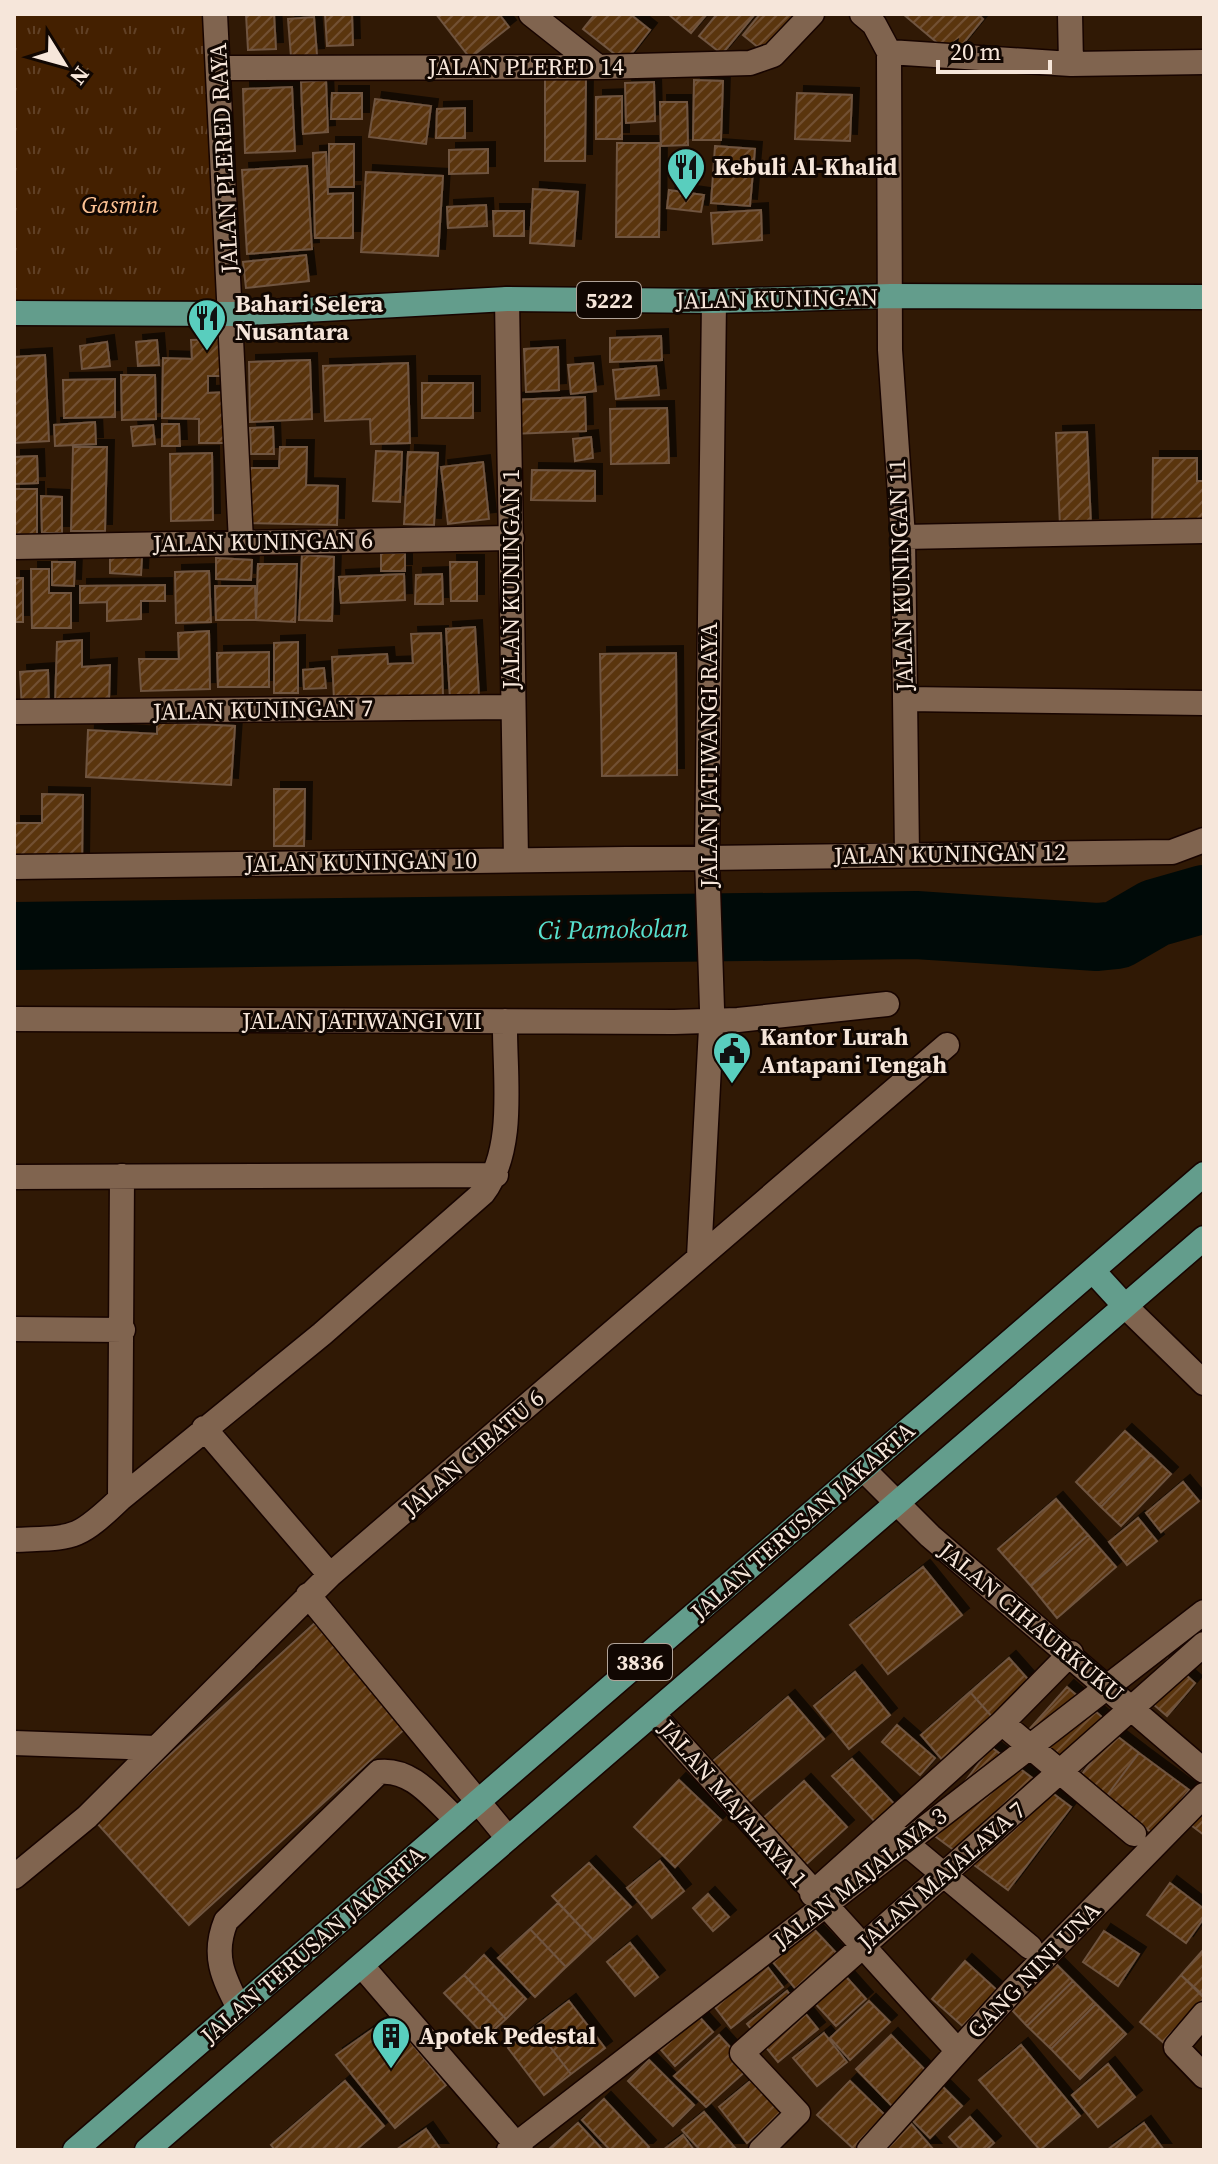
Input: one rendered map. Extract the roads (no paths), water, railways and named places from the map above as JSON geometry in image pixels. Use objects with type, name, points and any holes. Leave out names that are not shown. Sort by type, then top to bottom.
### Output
[{"type":"main road","name":"JALAN KUNINGAN","points":[[14,313],[232,314],[507,299],[714,301],[891,296],[1204,297]]},
{"type":"main road","name":"JALAN TERUSAN JAKARTA","points":[[75,2150],[1204,1174]]},
{"type":"main road","name":"JALAN TERUSAN JAKARTA","points":[[147,2150],[1204,1238]]},
{"type":"main road","points":[[1093,1271],[1125,1306]]},
{"type":"street","name":"JALAN PLERED RAYA","points":[[215,14],[221,68],[241,542]]},
{"type":"street","points":[[531,14],[598,67]]},
{"type":"street","name":"JALAN PLERED 14","points":[[221,68],[598,67],[750,63],[773,55],[812,14]]},
{"type":"street","points":[[862,14],[874,24],[889,52],[1071,64],[1204,62]]},
{"type":"street","points":[[1070,14],[1071,64]]},
{"type":"street","name":"JALAN KUNINGAN 11","points":[[889,52],[890,350],[903,537],[907,855]]},
{"type":"street","name":"JALAN KUNINGAN 1","points":[[507,299],[512,538],[511,707],[516,859]]},
{"type":"street","name":"JALAN JATIWANGI RAYA","points":[[699,1257],[711,1015],[707,864],[714,301]]},
{"type":"street","points":[[903,537],[1204,531]]},
{"type":"street","name":"JALAN KUNINGAN 6","points":[[14,547],[512,538]]},
{"type":"street","points":[[906,699],[1204,703]]},
{"type":"street","name":"JALAN KUNINGAN 7","points":[[14,712],[511,707]]},
{"type":"street","name":"JALAN KUNINGAN 12","points":[[707,864],[907,855],[1172,852],[1199,843]]},
{"type":"street","name":"JALAN KUNINGAN 10","points":[[14,867],[516,859],[707,864]]},
{"type":"street","name":"JALAN JATIWANGI VII","points":[[14,1019],[505,1021],[711,1015],[887,1004]]},
{"type":"street","points":[[14,1540],[74,1537],[89,1528],[204,1428],[322,1334],[483,1193],[496,1175],[504,1135],[505,1021]]},
{"type":"street","name":"JALAN CIBATU 6","points":[[14,1877],[87,1817],[330,1575],[947,1045]]},
{"type":"street","points":[[14,1177],[496,1175]]},
{"type":"street","points":[[120,1499],[122,1176]]},
{"type":"street","points":[[1125,1306],[1204,1383]]},
{"type":"street","points":[[14,1329],[123,1330]]},
{"type":"street","points":[[204,1428],[330,1575]]},
{"type":"street","name":"JALAN CIHAURKUKU","points":[[863,1469],[896,1504],[1204,1771]]},
{"type":"street","points":[[308,1595],[508,1838]]},
{"type":"street","name":"JALAN MAJALAYA 3","points":[[812,1894],[1204,1603]]},
{"type":"street","name":"JALAN MAJALAYA 3","points":[[515,2148],[1204,1612]]},
{"type":"street","name":"JALAN MAJALAYA 7","points":[[761,2150],[798,2113],[742,2053],[1204,1644]]},
{"type":"street","name":"JALAN MAJALAYA 3","points":[[812,1894],[1002,1723],[1071,1653]]},
{"type":"street","name":"JALAN MAJALAYA 1","points":[[653,1714],[812,1894],[957,2050]]},
{"type":"street","points":[[1002,1723],[1134,1834]]},
{"type":"street","points":[[14,1743],[156,1748]]},
{"type":"street","points":[[239,2008],[221,1973],[218,1942],[226,1921],[379,1772],[393,1770],[409,1776],[457,1820]]},
{"type":"street","name":"GANG NINI UNA","points":[[869,2150],[957,2050],[1204,1795]]},
{"type":"street","points":[[887,1827],[1030,1947]]},
{"type":"street","points":[[362,1966],[515,2148]]},
{"type":"street","points":[[1204,2014],[1176,2047],[1204,2076]]},
{"type":"waterway","name":"Ci Pamokolan","points":[[14,936],[916,925],[1097,937],[1117,935],[1155,913],[1204,899]]},
{"type":"place","name":"Kebuli Al-Khalid","points":[[686,201]]},
{"type":"place","name":"Bahari Selera Nusantara","points":[[207,352]]},
{"type":"place","name":"Kantor Lurah Antapani Tengah","points":[[732,1085]]},
{"type":"place","name":"Apotek Pedestal","points":[[391,2070]]},
{"type":"park label","name":"Gasmin","points":[[120,205]]}]
